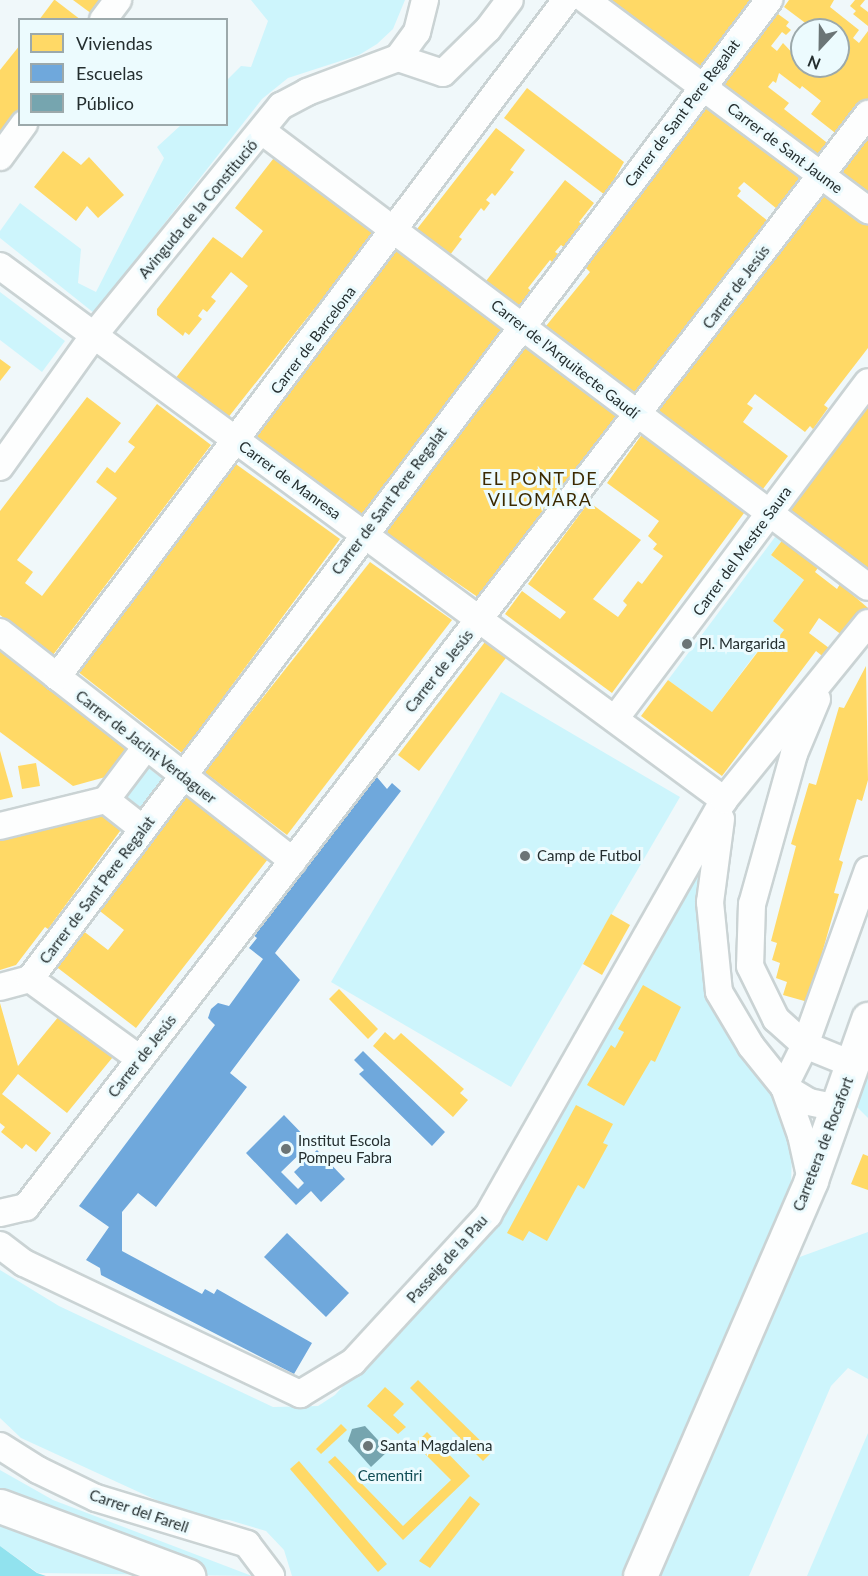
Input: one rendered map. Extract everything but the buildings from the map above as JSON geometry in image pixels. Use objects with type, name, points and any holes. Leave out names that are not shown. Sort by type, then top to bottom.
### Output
[{"type":"street","points":[[104,18],[118,0]]},
{"type":"street","points":[[425,0],[417,32],[398,58],[443,73],[488,29],[510,0]]},
{"type":"street","name":"Carrer de Barcelona","points":[[57,677],[395,231],[566,0]]},
{"type":"street","name":"Carrer de Sant Jaume","points":[[586,0],[868,210]]},
{"type":"street","name":"Carrer de Sant Pere Regalat","points":[[0,987],[30,979],[701,86],[769,0]]},
{"type":"street","name":"Avinguda de la Constitució","points":[[0,467],[94,335],[281,106],[398,58]]},
{"type":"street","name":"Carrer de Jesús","points":[[0,1213],[26,1207],[868,114]]},
{"type":"street","points":[[0,157],[23,126]]},
{"type":"street","name":"Carrer de l'Arquitecte Gaudí","points":[[262,131],[522,324],[638,415],[868,587]]},
{"type":"street","name":"Carrer de Manresa","points":[[0,266],[724,800]]},
{"type":"street","name":"Carrer del Mestre Saura","points":[[615,719],[868,382]]},
{"type":"street","points":[[811,1180],[801,1135],[784,1087],[751,1046],[719,992],[710,902],[724,800],[827,674],[857,649],[868,623]]},
{"type":"street","name":"Carrer de Jacint Verdaguer","points":[[0,633],[292,861]]},
{"type":"street","points":[[827,674],[794,754],[752,904],[750,966],[776,1019],[805,1045],[854,1065]]},
{"type":"street","points":[[0,826],[106,800],[146,747]]},
{"type":"street","points":[[106,800],[143,829]]},
{"type":"street","name":"Passeig de la Pau","points":[[0,1245],[24,1263],[300,1394],[353,1362],[488,1215],[724,800]]},
{"type":"street","points":[[784,1087],[805,1045],[868,870]]},
{"type":"street","points":[[30,979],[140,1059]]},
{"type":"street","name":"Carretera de Rocafort","points":[[639,1569],[811,1180],[854,1065],[868,1019]]},
{"type":"street","points":[[784,1087],[809,1102],[837,1108]]},
{"type":"street","name":"Carrer del Farell","points":[[0,1446],[38,1470],[96,1498],[246,1544],[271,1576]]},
{"type":"street","points":[[0,1506],[188,1576]]},
{"type":"green space","points":[[251,0],[405,0],[393,29],[377,44],[359,55],[288,78],[262,99],[94,313],[0,238],[0,231],[20,203],[81,249],[78,283],[96,292],[164,158],[157,147],[180,126],[228,126],[228,79],[241,66],[251,67],[268,21]]},
{"type":"green space","points":[[0,292],[65,341],[42,372],[0,340]]},
{"type":"green space","points":[[778,533],[784,538],[771,555],[804,580],[773,621],[784,630],[769,649],[762,645],[712,712],[668,680]]},
{"type":"green space","name":"Camp de Futbol","points":[[501,692],[680,797],[511,1087],[331,982]]},
{"type":"green space","points":[[143,764],[167,782],[140,816],[117,799]]},
{"type":"green space","name":"Cementiri","points":[[704,851],[697,920],[704,979],[733,1037],[773,1095],[792,1151],[791,1186],[638,1536],[671,1551],[797,1258],[868,1232],[868,1379],[848,1368],[831,1386],[749,1576],[292,1576],[284,1550],[266,1531],[229,1520],[202,1518],[167,1505],[21,1438],[0,1418],[0,1270],[59,1306],[273,1407],[318,1406],[335,1395],[490,1224]]},
{"type":"green space","points":[[868,1069],[868,1118],[856,1106]]},
{"type":"green space","points":[[868,1433],[868,1576],[807,1576]]},
{"type":"green space","points":[[0,1470],[53,1500],[252,1576],[38,1573],[0,1546]]},
{"type":"shaded area","points":[[0,1546],[37,1573],[46,1576],[0,1576]]},
{"type":"place","name":"Pl. Margarida","points":[[687,644]]},
{"type":"place","name":"Camp de Futbol","points":[[525,856]]},
{"type":"place","name":"Institut Escola Pompeu Fabra","points":[[286,1149]]},
{"type":"place","name":"Santa Magdalena","points":[[368,1446]]},
{"type":"district","name":"EL PONT DE VILOMARA","points":[[540,489]]}]
